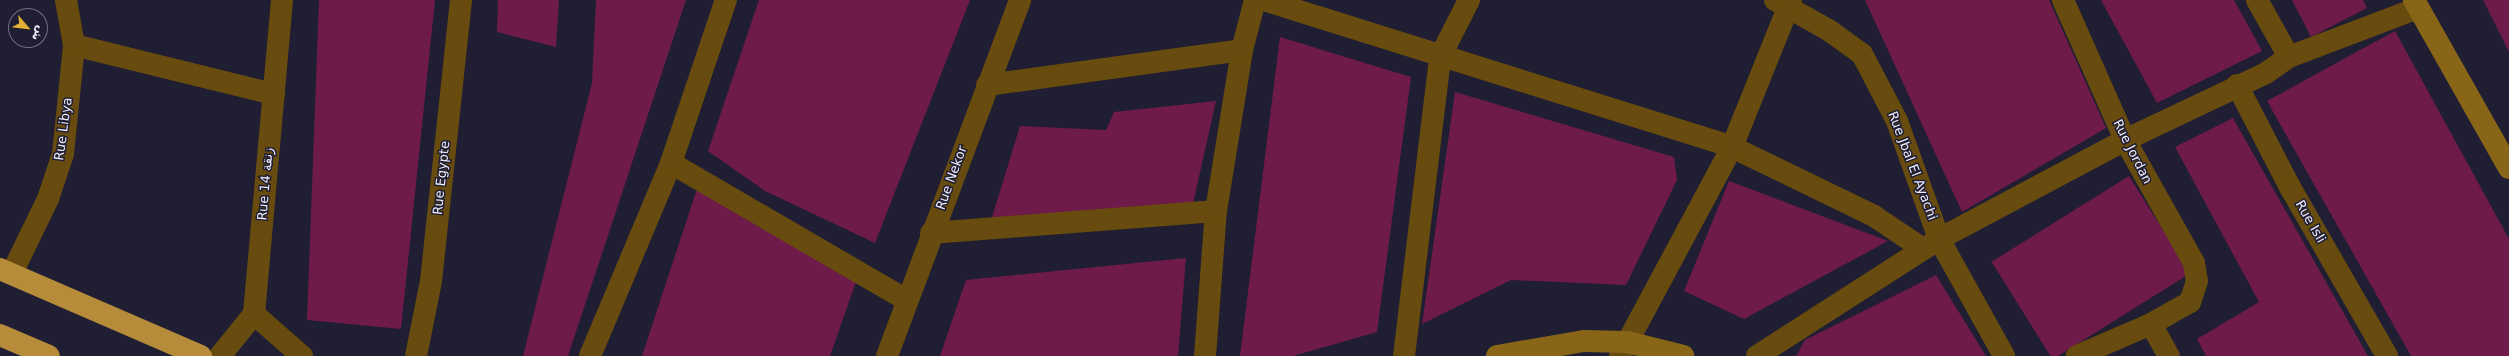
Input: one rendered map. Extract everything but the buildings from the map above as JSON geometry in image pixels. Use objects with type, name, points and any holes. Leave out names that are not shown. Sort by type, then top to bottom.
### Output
[{"type":"highway","points":[[6,271],[202,356]]},
{"type":"highway","points":[[0,335],[49,356]]},
{"type":"street","name":"Rue Libya","points":[[6,271],[48,199],[63,154],[74,45],[66,0]]},
{"type":"street","name":"Rue 14 زنقة","points":[[254,314],[282,0]]},
{"type":"street","name":"Rue Egypte","points":[[416,356],[431,281],[461,0]]},
{"type":"street","points":[[590,356],[671,163],[726,0]]},
{"type":"street","name":"Rue Nekor","points":[[887,356],[905,299],[1020,0]]},
{"type":"street","points":[[1205,356],[1216,211],[1242,50],[1255,0]]},
{"type":"street","points":[[1264,0],[1440,57],[1732,147],[1931,244]]},
{"type":"street","points":[[1404,356],[1440,57],[1469,0]]},
{"type":"street","name":"Rue Jordan","points":[[2063,0],[2125,140],[2194,263],[2197,281],[2190,302],[2151,324]]},
{"type":"street","points":[[2257,0],[2289,57]]},
{"type":"street","points":[[1624,349],[1732,147],[1785,2]]},
{"type":"street","name":"Rue Jbal El Ayachi","points":[[1785,2],[1862,54],[1897,121],[1931,244],[2004,356]]},
{"type":"street","points":[[1757,356],[1931,244],[2125,140],[2237,85],[2266,73],[2289,57],[2416,4],[2509,168]]},
{"type":"street","points":[[74,45],[274,94]]},
{"type":"street","points":[[987,85],[1242,50]]},
{"type":"street","name":"Rue Isli","points":[[2237,85],[2291,189],[2387,356]]},
{"type":"street","points":[[671,163],[905,299]]},
{"type":"street","points":[[931,233],[1216,211]]},
{"type":"street","points":[[220,356],[254,314],[302,356]]},
{"type":"street","points":[[2077,356],[2151,324],[2169,356]]},
{"type":"street","points":[[1497,356],[1584,341],[1624,349],[1683,356]]}]
